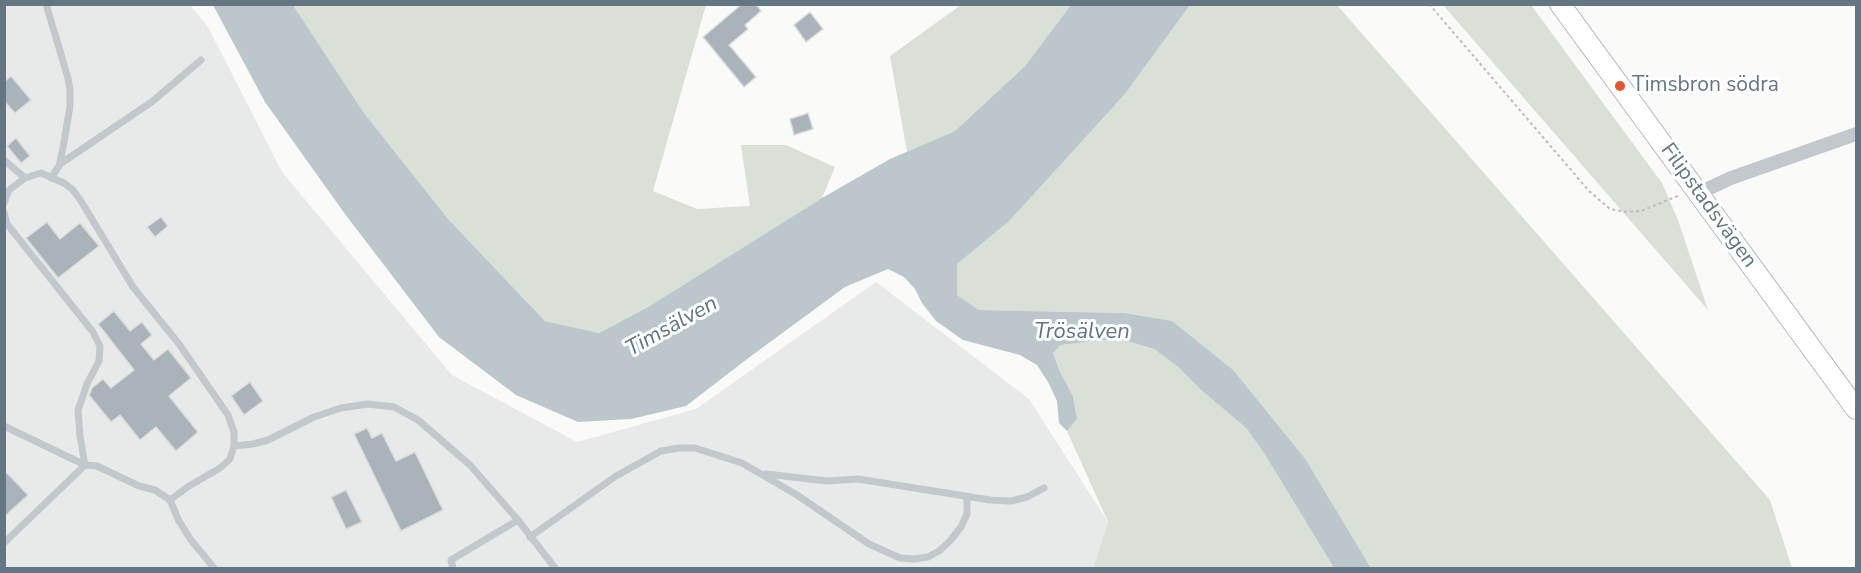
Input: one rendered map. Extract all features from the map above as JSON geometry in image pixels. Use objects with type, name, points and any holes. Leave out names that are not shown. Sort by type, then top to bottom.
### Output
[{"type":"main road","name":"Filipstadsvägen","points":[[1560,4],[1857,409]]},
{"type":"street","points":[[1699,193],[1731,178],[1857,134]]},
{"type":"lane","points":[[46,4],[70,90],[70,106],[60,164],[51,178]]},
{"type":"lane","points":[[60,164],[153,101],[201,60]]},
{"type":"lane","points":[[4,160],[25,178]]},
{"type":"lane","points":[[4,203],[9,190],[25,178],[41,173],[64,183],[73,190],[133,287],[179,344],[228,415],[234,432],[234,446],[230,459],[170,500]]},
{"type":"lane","points":[[4,212],[7,224],[93,332],[100,346],[99,362],[87,384],[78,410],[85,465]]},
{"type":"lane","points":[[234,446],[268,440],[341,408],[368,404],[393,407],[418,420],[470,465],[518,520],[555,568]]},
{"type":"lane","points":[[4,426],[85,465],[97,466],[139,486],[155,490],[170,500],[179,521],[212,568]]},
{"type":"lane","points":[[530,537],[616,476],[661,451],[679,448],[695,448],[742,463],[797,495],[869,544],[900,558],[928,557],[950,541],[962,527],[968,514],[967,496]]},
{"type":"lane","points":[[4,543],[85,465]]},
{"type":"lane","points":[[758,473],[826,481],[858,479],[990,500],[1011,501],[1028,497],[1044,488]]},
{"type":"lane","points":[[453,568],[451,560],[518,520]]},
{"type":"path","points":[[1429,4],[1589,191],[1610,209],[1627,212],[1641,211],[1688,190],[1699,193]]},
{"type":"shaded area","points":[[4,5],[190,5],[208,27],[282,172],[452,375],[577,442],[696,409],[876,282],[1029,399],[1108,522],[1093,568],[5,568]]},
{"type":"shaded area","points":[[293,5],[706,5],[653,191],[697,209],[750,206],[741,145],[786,145],[835,167],[822,198],[648,307],[599,333],[545,321],[449,220],[364,113]]},
{"type":"shaded area","points":[[961,5],[1071,5],[1025,66],[955,131],[907,152],[890,56]]},
{"type":"shaded area","points":[[1190,5],[1337,5],[1770,500],[1792,568],[1371,568],[1306,460],[1123,313],[979,310],[957,295],[957,264],[1009,220],[1125,94]]},
{"type":"shaded area","points":[[1443,5],[1531,5],[1662,183],[1678,220],[1708,310]]},
{"type":"shaded area","points":[[1101,340],[1127,341],[1154,349],[1178,367],[1246,428],[1264,453],[1334,568],[1093,568],[1108,522],[1067,431],[1077,419],[1073,396],[1053,353],[1061,345]]},
{"type":"water","points":[[213,5],[293,5],[364,113],[449,220],[545,321],[599,333],[648,307],[822,198],[890,159],[955,131],[1025,66],[1071,5],[1190,5],[1125,94],[1009,221],[957,264],[957,295],[979,310],[1123,313],[1172,321],[1233,370],[1306,460],[1371,568],[1334,568],[1264,453],[1246,428],[1178,367],[1154,349],[1127,341],[1101,340],[1061,345],[1053,353],[1073,396],[1077,419],[1067,431],[1059,423],[1057,401],[1037,365],[1020,355],[963,340],[936,321],[922,303],[915,289],[904,277],[888,269],[845,287],[686,406],[631,419],[578,422],[516,395],[439,337],[345,214],[265,102]]},
{"type":"building","points":[[742,4],[756,4],[761,11],[745,25],[748,29],[729,45],[756,77],[744,87],[703,37]]},
{"type":"building","points":[[810,12],[823,29],[806,42],[794,25]]},
{"type":"building","points":[[11,76],[31,100],[15,113],[4,101],[4,82]]},
{"type":"building","points":[[808,113],[813,129],[794,135],[790,119]]},
{"type":"building","points":[[16,138],[30,156],[21,163],[7,146]]},
{"type":"building","points":[[161,217],[168,226],[155,237],[147,227]]},
{"type":"building","points":[[47,222],[60,239],[80,223],[99,246],[58,278],[26,238]]},
{"type":"building","points":[[114,311],[130,331],[142,322],[152,335],[141,344],[154,360],[168,349],[191,378],[169,396],[198,432],[176,451],[156,427],[140,440],[120,415],[111,422],[89,395],[92,388],[103,379],[111,388],[134,370],[98,324]]},
{"type":"building","points":[[250,382],[263,401],[244,415],[231,396]]},
{"type":"building","points":[[367,428],[372,438],[382,433],[396,461],[415,452],[443,510],[401,531],[354,434]]},
{"type":"building","points":[[4,470],[28,495],[4,517]]},
{"type":"building","points":[[346,490],[362,522],[346,529],[331,497]]},
{"type":"place","name":"Timsbron södra","points":[[1620,86]]},
{"type":"water label","name":"Timsälven","points":[[672,327]]},
{"type":"water label","name":"Trösälven","points":[[1082,333]]}]
